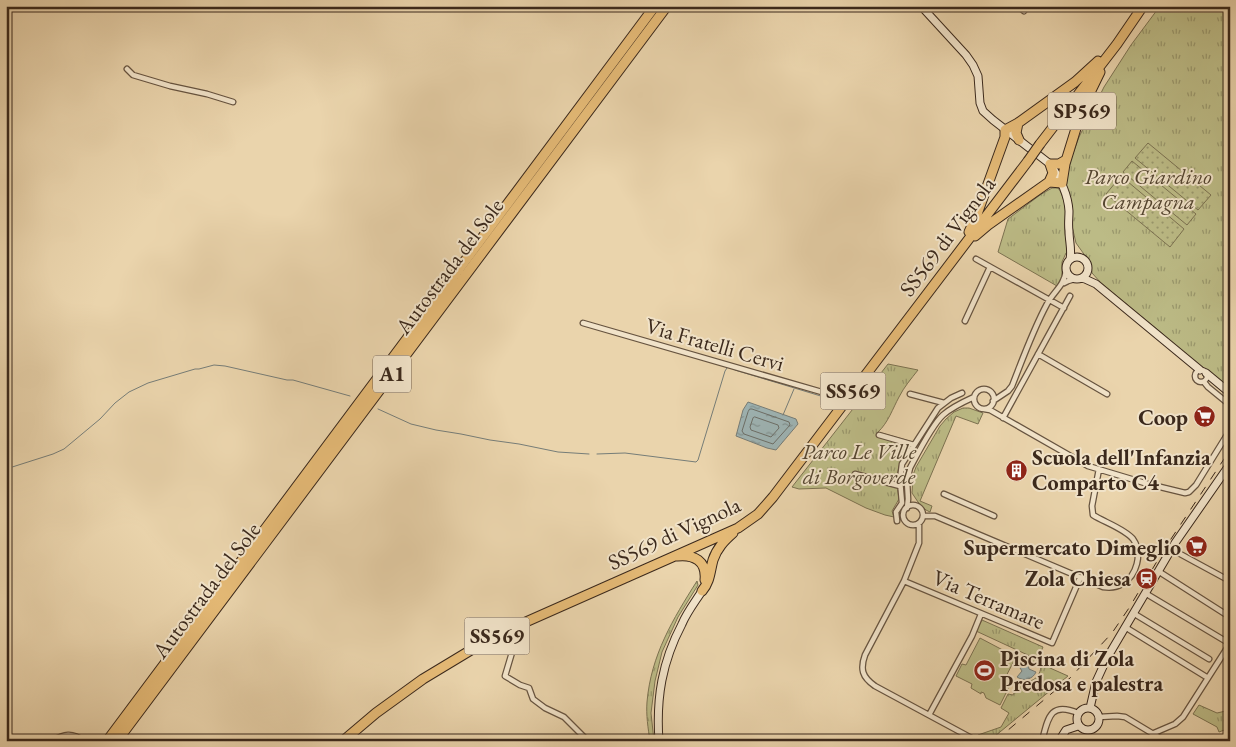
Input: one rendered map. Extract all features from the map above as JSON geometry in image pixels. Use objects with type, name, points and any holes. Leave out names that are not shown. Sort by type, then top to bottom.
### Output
[{"type":"highway","name":"Autostrada del Sole","points":[[107,741],[655,6]]},
{"type":"highway","name":"Autostrada del Sole","points":[[117,741],[667,6]]},
{"type":"highway","name":"SS569 di Vignola","points":[[343,741],[376,713],[423,679],[481,644],[519,625],[738,528],[758,514],[773,497],[1117,44],[1143,6]]},
{"type":"highway","name":"SP569","points":[[1005,130],[1018,123],[1075,82],[1117,44]]},
{"type":"highway","name":"SP569","points":[[1062,184],[1066,160],[1082,109],[1117,44]]},
{"type":"highway","name":"SP569","points":[[1002,144],[1012,139],[1019,140],[1016,132],[1018,123]]},
{"type":"highway","points":[[962,248],[976,217],[1005,137],[1005,130]]},
{"type":"highway","name":"SP569","points":[[1050,164],[1059,164],[1066,160]]},
{"type":"highway","points":[[962,248],[988,225],[1049,182],[1052,173],[1050,164]]},
{"type":"highway","points":[[1049,182],[1062,184]]},
{"type":"highway","name":"SS569","points":[[702,591],[708,582],[713,560],[718,550],[725,540],[738,528]]},
{"type":"highway","name":"SS569","points":[[667,559],[688,556],[700,562],[705,574],[702,591]]},
{"type":"street","points":[[1018,6],[1024,11]]},
{"type":"street","points":[[926,8],[974,66],[978,76],[980,103],[984,112],[1050,164],[1066,193],[1069,209],[1068,226],[1071,251],[1070,259],[1066,264],[1065,280],[1050,300],[1038,323],[1012,386],[988,407],[984,408]]},
{"type":"street","points":[[127,69],[133,74],[170,86],[233,102]]},
{"type":"street","points":[[1070,241],[1086,262],[1089,274],[1096,284]]},
{"type":"street","points":[[1070,259],[1081,257]]},
{"type":"street","points":[[976,259],[1064,308]]},
{"type":"street","points":[[965,321],[990,267]]},
{"type":"street","points":[[1078,279],[1086,274],[1088,268]]},
{"type":"street","points":[[1066,271],[1070,276],[1078,279]]},
{"type":"street","points":[[1061,286],[1068,281],[1078,279],[1085,279],[1096,284],[1230,393]]},
{"type":"street","points":[[1003,418],[1070,296]]},
{"type":"street","name":"Via Fratelli Cervi","points":[[583,323],[839,397]]},
{"type":"street","points":[[1038,354],[1107,394]]},
{"type":"street","points":[[1203,371],[1207,379],[1204,382]]},
{"type":"street","points":[[1203,371],[1196,372],[1194,376],[1198,382],[1204,382]]},
{"type":"street","points":[[1204,382],[1230,405]]},
{"type":"street","points":[[919,536],[912,525],[904,519],[904,513],[907,508],[908,474],[915,459],[937,422],[952,408],[974,397],[979,390],[986,389],[1004,393]]},
{"type":"street","points":[[989,390],[992,395],[995,414]]},
{"type":"street","points":[[897,521],[896,512],[902,503],[900,480],[902,464],[938,408],[962,393]]},
{"type":"street","points":[[910,394],[944,403]]},
{"type":"street","points":[[974,397],[976,406]]},
{"type":"street","points":[[960,404],[984,408],[1088,466],[1179,493],[1189,492],[1196,486],[1230,430]]},
{"type":"street","points":[[880,435],[914,444]]},
{"type":"street","points":[[1090,708],[1098,676],[1107,658],[1171,549],[1230,464]]},
{"type":"street","points":[[923,516],[935,516],[1103,587],[1116,587],[1122,585],[1132,576],[1137,564],[1137,548],[1134,540],[1128,534],[1093,514],[1092,506],[1099,469]]},
{"type":"street","points":[[855,474],[900,486]]},
{"type":"street","points":[[908,493],[912,501],[922,510],[923,516],[919,523],[919,543],[904,581],[865,654],[862,671],[871,683],[977,741]]},
{"type":"street","points":[[944,494],[994,516]]},
{"type":"street","points":[[907,508],[917,506]]},
{"type":"street","points":[[912,525],[919,523]]},
{"type":"street","points":[[1171,549],[1230,581]]},
{"type":"street","points":[[1158,571],[1230,617]]},
{"type":"street","name":"Via Terramare","points":[[904,581],[1052,643],[1080,578]]},
{"type":"street","points":[[659,741],[658,706],[667,661],[681,624],[702,591]]},
{"type":"street","points":[[1145,593],[1229,642],[1180,721],[1154,734]]},
{"type":"street","points":[[1133,613],[1208,659]]},
{"type":"street","points":[[929,715],[972,636],[981,614]]},
{"type":"street","points":[[1125,627],[1208,678]]},
{"type":"street","points":[[516,639],[505,676],[529,688],[533,699],[544,708],[564,717],[588,741]]},
{"type":"street","points":[[1042,741],[1048,720],[1053,712],[1063,708],[1078,713]]},
{"type":"street","points":[[1085,708],[1090,708],[1096,711],[1099,717],[1098,725],[1092,730],[1084,730],[1078,726],[1076,720],[1078,713],[1085,708]]},
{"type":"street","points":[[1099,717],[1126,717],[1165,741]]},
{"type":"street","points":[[1059,741],[1066,730],[1078,726]]},
{"type":"street","points":[[52,741],[68,734],[84,741]]},
{"type":"green space","name":"Parco Giardino Campagna","points":[[1160,6],[1230,6],[1230,394],[1165,341],[1164,335],[1101,283],[1092,273],[1091,264],[1076,243],[1061,186],[1079,137],[1104,87],[1131,45]]},
{"type":"green space","points":[[1148,143],[1211,195],[1198,210],[1135,158]]},
{"type":"green space","points":[[1132,161],[1196,214],[1187,225],[1123,172]]},
{"type":"green space","points":[[1121,176],[1184,229],[1170,247],[1106,194]]},
{"type":"green space","points":[[1052,188],[1058,188],[1060,191],[1069,217],[1065,226],[1068,252],[1062,262],[1062,278],[1057,286],[998,252],[1008,219]]},
{"type":"green space","name":"Parco Le Ville di Borgoverde","points":[[888,364],[918,370],[903,390],[887,420],[878,432],[913,442],[900,463],[896,479],[899,499],[892,511],[894,517],[866,508],[826,488],[799,489],[792,487]]},
{"type":"green space","points":[[963,408],[983,413],[978,424],[956,416],[920,501],[932,506],[930,512],[918,502],[912,493],[913,475],[940,426],[954,412]]},
{"type":"green space","points":[[697,581],[698,585],[678,617],[662,652],[655,681],[651,713],[654,741],[650,741],[647,707],[653,669],[664,638]]},
{"type":"green space","points":[[982,620],[1043,647],[1037,660],[1068,676],[989,741],[978,735],[1001,727],[1009,713],[1001,708],[1008,694],[1013,695],[1020,682],[1031,681],[1036,677],[1041,667],[1033,665],[1032,657],[976,631]]},
{"type":"green space","name":"Piscina di Zola Predosa e palestra","points":[[980,638],[1016,657],[1002,684],[1009,687],[1000,705],[986,698],[984,693],[981,692],[981,694],[971,688],[972,684],[956,676],[962,664],[966,665]]},
{"type":"green space","points":[[1199,705],[1217,713],[1230,710],[1230,728],[1219,732],[1217,727],[1193,714]]},
{"type":"water","points":[[748,402],[796,419],[798,424],[776,450],[736,436],[743,410]]},
{"type":"water","points":[[1024,662],[1028,664],[1029,669],[1036,672],[1028,679],[1020,679],[1017,677],[1022,671],[1020,668]]},
{"type":"waterway","points":[[6,469],[64,449],[129,392],[148,383],[195,369],[214,365],[225,366],[293,380],[350,396]]},
{"type":"waterway","points":[[597,454],[625,453],[696,462],[727,368]]},
{"type":"waterway","points":[[735,370],[824,397]]},
{"type":"waterway","points":[[783,415],[794,389]]},
{"type":"waterway","points":[[378,409],[411,424],[436,430],[558,452],[589,454]]},
{"type":"railway","points":[[995,741],[1070,678],[1112,633],[1165,548],[1230,450]]},
{"type":"place","name":"Coop","points":[[1204,417]]},
{"type":"place","name":"Scuola dell'Infanzia Comparto C4","points":[[1016,470]]},
{"type":"place","name":"Supermercato Dimeglio","points":[[1197,547]]},
{"type":"place","name":"Zola Chiesa","points":[[1147,578]]},
{"type":"place","name":"Piscina di Zola Predosa e palestra","points":[[984,671]]}]
